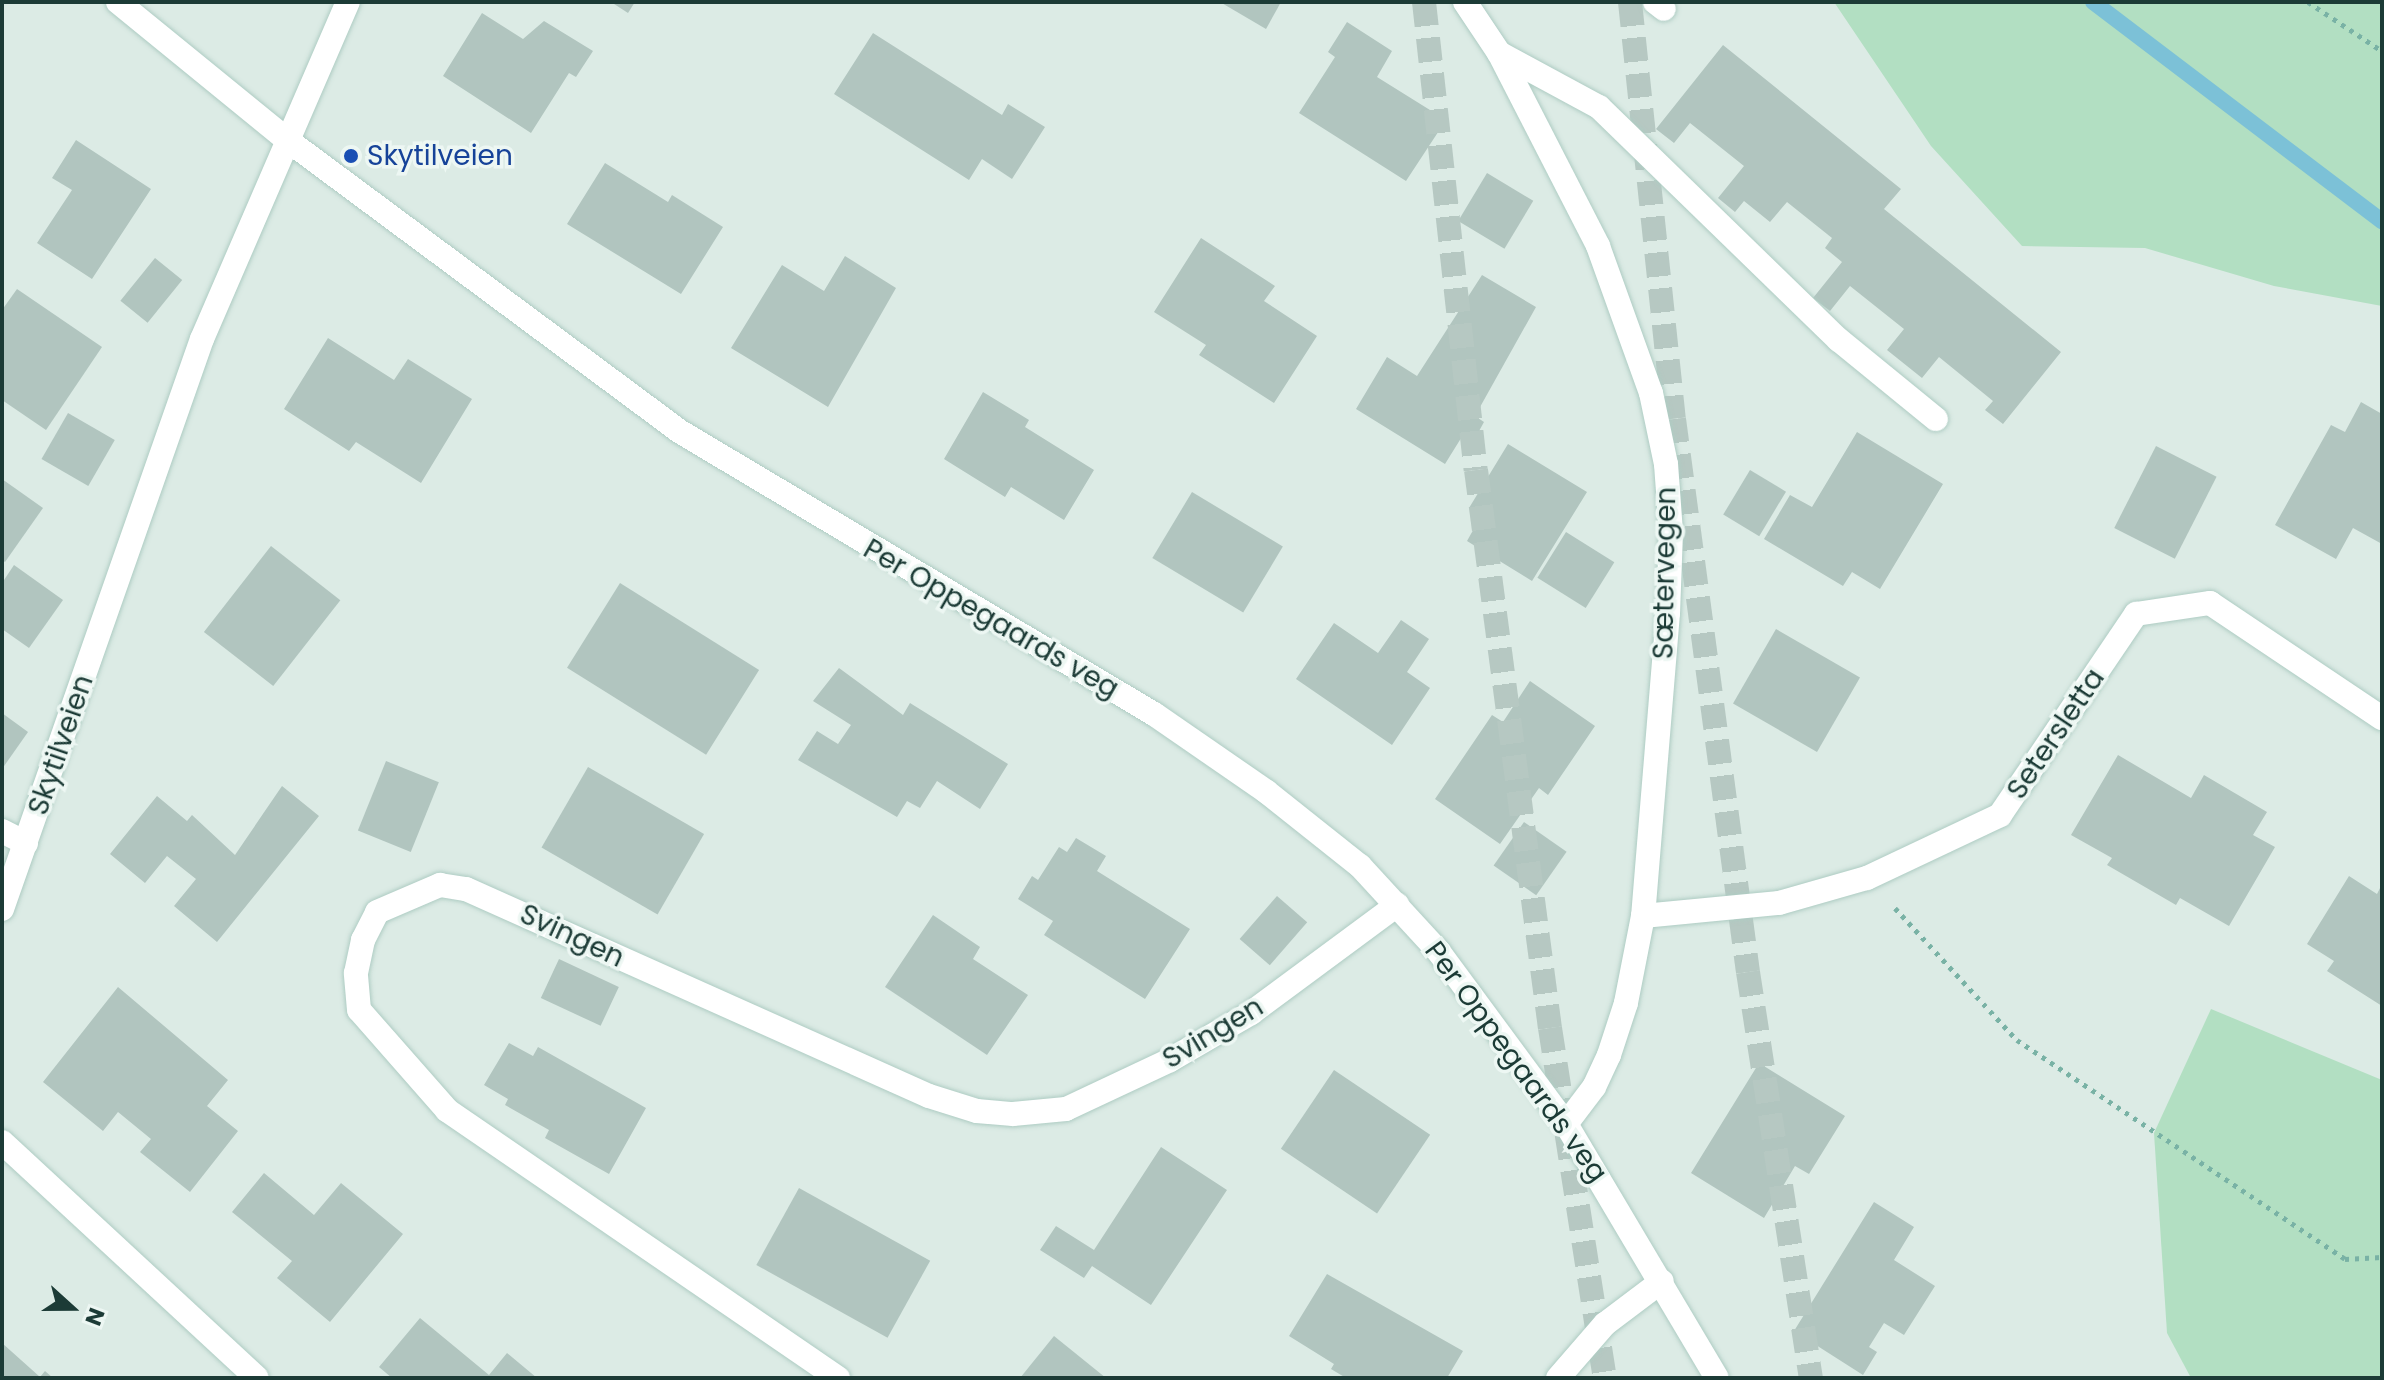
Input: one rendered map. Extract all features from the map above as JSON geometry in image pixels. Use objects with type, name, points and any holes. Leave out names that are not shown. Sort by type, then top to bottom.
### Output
[{"type":"street","name":"Per Oppegaards veg","points":[[118,2],[286,139],[679,431],[1216,755],[1329,841],[1397,905],[1485,1010],[1566,1124],[1717,1378]]},
{"type":"street","name":"Skytilveien","points":[[2,909],[202,339],[286,139],[348,2]]},
{"type":"street","name":"Sætervegen","points":[[1465,2],[1499,53],[1598,246],[1651,393],[1666,464],[1668,613],[1643,916],[1626,1003],[1609,1055],[1566,1124]]},
{"type":"street","points":[[1499,53],[1599,107],[1839,340],[1936,419]]},
{"type":"street","name":"Setersletta","points":[[1643,916],[1779,903],[1867,878],[2000,815],[2136,614],[2210,603],[2382,718]]},
{"type":"street","points":[[2,831],[26,843]]},
{"type":"street","name":"Svingen","points":[[838,1378],[447,1110],[359,1010],[356,973],[377,912],[440,885],[466,889],[929,1096],[977,1111],[1013,1114],[1066,1109],[1170,1060],[1251,1013],[1397,905]]},
{"type":"street","points":[[2,1142],[257,1378]]},
{"type":"street","points":[[1558,1378],[1605,1324],[1662,1281]]},
{"type":"path","points":[[2308,2],[2382,51]]},
{"type":"path","points":[[1867,878],[2017,1040],[2345,1259],[2382,1257]]},
{"type":"green space","points":[[1834,2],[2382,2],[2382,306],[2274,286],[2145,248],[2022,246],[1931,146]]},
{"type":"green space","points":[[2211,1009],[2382,1080],[2382,1378],[2191,1378],[2167,1333],[2154,1133]]},
{"type":"building","points":[[611,2],[635,2],[628,13]]},
{"type":"building","points":[[1220,2],[1281,2],[1266,29]]},
{"type":"building","points":[[482,13],[523,39],[544,21],[593,51],[576,77],[569,73],[531,133],[443,76]]},
{"type":"building","points":[[1347,22],[1392,51],[1377,77],[1446,120],[1406,181],[1299,113],[1335,57],[1328,52]]},
{"type":"building","points":[[873,33],[1002,115],[1008,104],[1045,127],[1012,179],[982,159],[969,180],[834,94]]},
{"type":"building","points":[[1723,45],[1901,189],[1884,209],[2061,352],[2003,424],[1985,410],[1993,401],[1939,357],[1922,378],[1887,350],[1904,329],[1850,286],[1830,311],[1813,298],[1842,262],[1825,248],[1832,238],[1787,202],[1770,222],[1744,201],[1735,212],[1718,198],[1744,166],[1690,123],[1674,143],[1656,129]]},
{"type":"building","points":[[76,140],[151,189],[92,279],[37,243],[72,190],[52,178]]},
{"type":"building","points":[[605,163],[668,202],[672,195],[723,227],[681,294],[567,224]]},
{"type":"building","points":[[1487,173],[1533,201],[1504,249],[1458,221]]},
{"type":"building","points":[[1201,238],[1275,286],[1264,301],[1317,336],[1274,403],[1199,355],[1206,345],[1154,312]]},
{"type":"building","points":[[845,256],[896,288],[828,407],[731,348],[782,265],[824,291]]},
{"type":"building","points":[[155,258],[182,280],[148,323],[120,301]]},
{"type":"building","points":[[1482,275],[1536,307],[1475,416],[1484,422],[1473,442],[1463,435],[1445,464],[1356,409],[1387,357],[1417,376]]},
{"type":"building","points":[[17,289],[102,347],[46,430],[2,400],[2,310]]},
{"type":"building","points":[[328,338],[394,380],[408,359],[472,399],[421,483],[356,442],[349,451],[284,409]]},
{"type":"building","points":[[983,392],[1029,420],[1025,427],[1094,470],[1064,520],[1011,487],[1005,497],[944,459]]},
{"type":"building","points":[[2361,402],[2382,414],[2382,544],[2353,528],[2336,559],[2275,525],[2331,425],[2345,432]]},
{"type":"building","points":[[68,413],[115,440],[88,486],[42,459]]},
{"type":"building","points":[[1857,432],[1943,484],[1880,589],[1852,572],[1843,586],[1764,539],[1790,495],[1812,507]]},
{"type":"building","points":[[1508,444],[1587,492],[1532,581],[1467,541],[1481,516],[1469,508]]},
{"type":"building","points":[[2156,446],[2217,477],[2175,559],[2114,528]]},
{"type":"building","points":[[1750,470],[1786,492],[1759,536],[1723,515]]},
{"type":"building","points":[[2,479],[43,508],[5,562],[2,560]]},
{"type":"building","points":[[1192,492],[1283,547],[1243,613],[1152,558]]},
{"type":"building","points":[[1566,532],[1614,562],[1586,608],[1537,578]]},
{"type":"building","points":[[271,546],[340,600],[273,686],[204,632]]},
{"type":"building","points":[[14,565],[63,600],[29,648],[2,629],[2,583]]},
{"type":"building","points":[[620,583],[759,670],[706,755],[567,668]]},
{"type":"building","points":[[1401,620],[1429,639],[1407,672],[1430,688],[1392,745],[1296,679],[1334,623],[1378,653]]},
{"type":"building","points":[[1776,629],[1860,678],[1817,752],[1733,703]]},
{"type":"building","points":[[839,668],[903,715],[910,703],[1008,764],[980,809],[937,781],[920,808],[907,801],[897,817],[798,760],[817,731],[838,744],[851,725],[813,701]]},
{"type":"building","points":[[1530,681],[1595,726],[1548,795],[1539,788],[1500,844],[1435,799],[1492,715],[1503,722]]},
{"type":"building","points":[[2,713],[28,732],[2,769]]},
{"type":"building","points":[[2118,755],[2191,798],[2204,775],[2267,812],[2253,835],[2275,847],[2229,926],[2180,898],[2176,905],[2107,865],[2112,858],[2071,835]]},
{"type":"building","points":[[386,761],[439,782],[411,852],[358,831]]},
{"type":"building","points":[[588,767],[704,834],[658,915],[542,848]]},
{"type":"building","points":[[282,786],[319,816],[217,942],[174,906],[196,879],[167,856],[145,883],[110,854],[157,796],[187,821],[192,815],[235,855]]},
{"type":"building","points":[[1524,822],[1567,852],[1536,895],[1494,865]]},
{"type":"building","points":[[1076,838],[1106,856],[1097,871],[1190,929],[1145,999],[1044,935],[1053,921],[1018,899],[1032,876],[1038,880],[1059,847],[1067,852]]},
{"type":"building","points":[[2349,876],[2377,894],[2382,884],[2382,1006],[2327,971],[2334,961],[2307,944]]},
{"type":"building","points":[[1277,896],[1307,922],[1270,965],[1240,939]]},
{"type":"building","points":[[933,915],[980,947],[973,959],[1028,995],[987,1055],[885,987]]},
{"type":"building","points":[[559,959],[619,987],[601,1026],[541,998]]},
{"type":"building","points":[[118,987],[228,1080],[207,1106],[238,1131],[190,1192],[140,1152],[151,1139],[118,1112],[103,1131],[43,1082]]},
{"type":"building","points":[[509,1043],[533,1056],[538,1047],[646,1108],[609,1174],[545,1138],[549,1130],[505,1105],[508,1099],[484,1085]]},
{"type":"building","points":[[1759,1063],[1845,1116],[1809,1174],[1795,1166],[1764,1218],[1691,1173]]},
{"type":"building","points":[[1334,1070],[1430,1135],[1377,1214],[1281,1149]]},
{"type":"building","points":[[1161,1147],[1227,1190],[1151,1305],[1092,1266],[1084,1278],[1040,1250],[1056,1226],[1094,1250]]},
{"type":"building","points":[[264,1173],[314,1215],[341,1183],[403,1234],[330,1322],[277,1278],[292,1261],[232,1212]]},
{"type":"building","points":[[799,1188],[930,1261],[888,1338],[756,1265]]},
{"type":"building","points":[[1874,1202],[1914,1227],[1894,1260],[1935,1286],[1904,1335],[1884,1323],[1869,1347],[1877,1352],[1863,1375],[1794,1331]]},
{"type":"building","points":[[1327,1274],[1463,1351],[1447,1378],[1346,1378],[1331,1369],[1334,1364],[1289,1336]]},
{"type":"building","points":[[420,1318],[489,1375],[507,1353],[537,1378],[392,1378],[379,1367]]},
{"type":"building","points":[[1054,1336],[1106,1378],[1020,1378]]},
{"type":"building","points":[[2,1343],[40,1377],[45,1371],[53,1378],[2,1378]]},
{"type":"waterway","points":[[2093,2],[2382,221]]},
{"type":"tunnel","points":[[1424,2],[1476,470],[1550,1028],[1605,1378]]},
{"type":"tunnel","points":[[1630,2],[1674,419],[1748,972],[1811,1378]]},
{"type":"place","name":"Skytilveien","points":[[351,156]]}]
